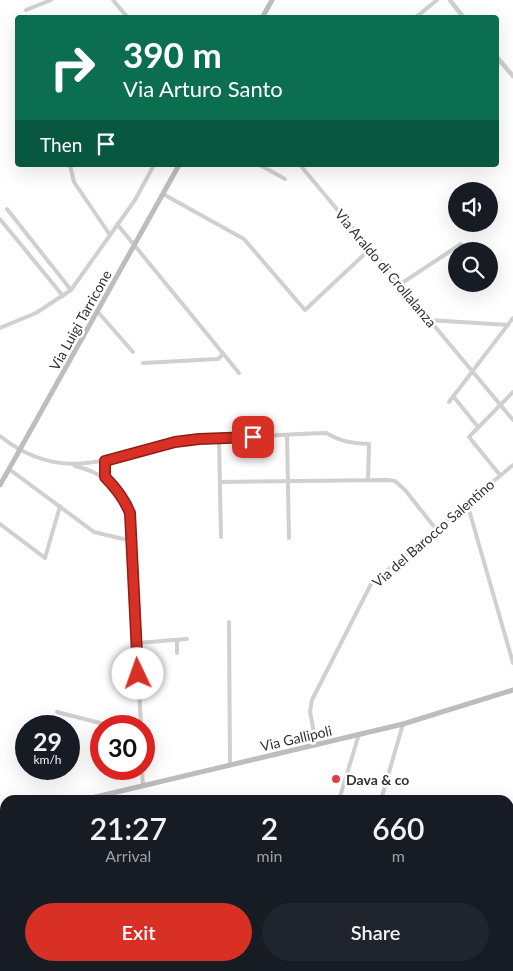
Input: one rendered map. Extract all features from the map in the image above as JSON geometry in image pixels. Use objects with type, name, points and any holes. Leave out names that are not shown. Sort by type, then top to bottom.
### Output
[{"type":"main road","points":[[264,15],[272,0]]},
{"type":"main road","name":"Via Luigi Tarricone","points":[[0,485],[178,167]]},
{"type":"main road","name":"Via Gallipoli","points":[[104,795],[403,724],[513,690]]},
{"type":"street","points":[[26,10],[50,0]]},
{"type":"street","points":[[113,0],[126,15]]},
{"type":"street","points":[[419,15],[437,0]]},
{"type":"street","points":[[450,0],[462,15]]},
{"type":"street","points":[[499,60],[513,76]]},
{"type":"street","points":[[70,167],[74,182],[110,235]]},
{"type":"street","points":[[0,328],[36,313],[71,290],[134,200],[153,167]]},
{"type":"street","points":[[264,167],[286,179]]},
{"type":"street","name":"Via Araldo di Crollalanza","points":[[302,167],[513,420]]},
{"type":"street","points":[[163,194],[244,239],[305,310],[370,249]]},
{"type":"street","points":[[7,208],[71,290]]},
{"type":"street","points":[[0,219],[63,296]]},
{"type":"street","points":[[117,224],[239,373]]},
{"type":"street","points":[[399,284],[448,252]]},
{"type":"street","points":[[98,312],[133,352]]},
{"type":"street","points":[[449,402],[513,318]]},
{"type":"street","points":[[429,320],[508,324]]},
{"type":"street","points":[[143,363],[218,359],[223,354]]},
{"type":"street","points":[[500,475],[468,437],[513,392]]},
{"type":"street","points":[[453,396],[478,427]]},
{"type":"street","points":[[71,465],[105,461],[175,442],[199,439],[326,433],[339,440],[369,444],[368,480]]},
{"type":"street","points":[[0,436],[40,460],[89,469],[105,477],[117,489],[126,503],[130,513],[132,541],[140,715]]},
{"type":"street","points":[[287,436],[289,538]]},
{"type":"street","points":[[219,438],[221,537]]},
{"type":"street","points":[[105,461],[105,477]]},
{"type":"street","name":"Via del Barocco Salentino","points":[[316,745],[310,711],[312,700],[371,584],[513,465]]},
{"type":"street","points":[[9,469],[94,532],[132,541]]},
{"type":"street","points":[[220,482],[395,481],[405,490],[436,529]]},
{"type":"street","points":[[468,502],[513,663]]},
{"type":"street","points":[[0,524],[45,558],[60,506]]},
{"type":"street","points":[[229,622],[230,765]]},
{"type":"street","points":[[137,643],[187,639]]},
{"type":"street","points":[[177,640],[177,653]]},
{"type":"street","points":[[57,712],[90,720]]},
{"type":"street","points":[[382,795],[403,724]]},
{"type":"street","points":[[341,795],[359,734]]},
{"type":"street","points":[[143,780],[143,786]]},
{"type":"place","name":"Dava & co","points":[[336,779]]},
{"type":"route","points":[[138,674],[130,513],[117,489],[105,477],[105,461],[175,442],[253,437]]}]
